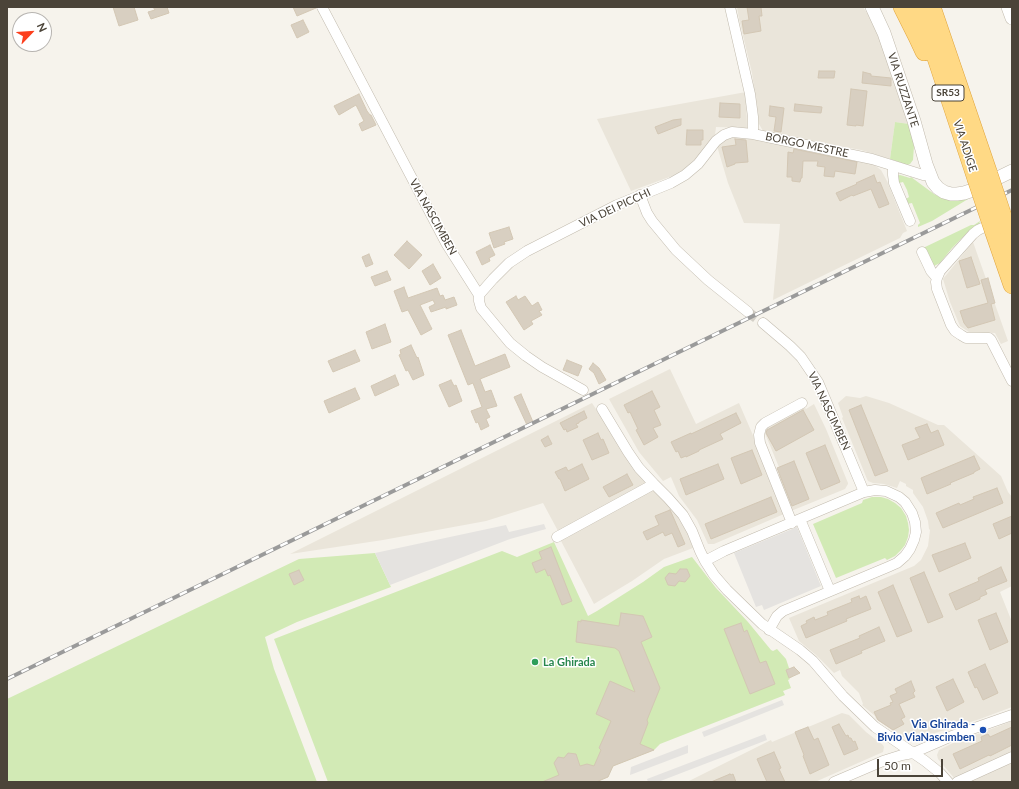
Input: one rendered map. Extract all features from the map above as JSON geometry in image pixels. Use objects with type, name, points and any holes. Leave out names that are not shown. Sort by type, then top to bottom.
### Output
[{"type":"highway","points":[[902,7],[925,55],[949,124],[956,138],[968,155]]},
{"type":"highway","name":"VIA ADIGE","points":[[919,7],[968,155],[982,176]]},
{"type":"highway","name":"VIA ADIGE","points":[[932,7],[982,176],[1004,223],[1012,247]]},
{"type":"highway","name":"VIA ADIGE","points":[[1004,223],[1012,285]]},
{"type":"street","name":"VIA NASCIMBEN","points":[[322,7],[446,243],[479,295],[481,308],[510,343],[526,356],[542,367],[583,390]]},
{"type":"street","name":"BORGO MESTRE","points":[[730,7],[750,94],[753,117],[753,134],[872,159],[923,175],[930,175]]},
{"type":"street","name":"VIA RUZZANTE","points":[[872,7],[887,40],[930,175],[938,188],[951,194],[964,193],[1012,171]]},
{"type":"street","points":[[1008,7],[1012,18]]},
{"type":"street","name":"VIA DEI PICCHI","points":[[479,295],[509,263],[527,251],[593,216],[671,183],[685,175],[698,164],[716,141],[724,135],[732,132],[753,134]]},
{"type":"street","points":[[893,166],[894,183],[910,221]]},
{"type":"street","points":[[640,195],[652,221],[676,250],[708,280],[748,312]]},
{"type":"street","points":[[1004,223],[978,230],[973,234],[940,271],[936,278],[936,282],[937,289],[951,325],[955,331],[966,338],[989,338],[1012,381]]},
{"type":"street","points":[[922,252],[936,278]]},
{"type":"street","name":"VIA NASCIMBEN","points":[[763,323],[801,357],[818,382],[864,492]]},
{"type":"street","name":"VIA NASCIMBEN","points":[[802,403],[765,423],[761,427],[759,435],[760,443],[830,591]]},
{"type":"street","points":[[602,409],[639,468],[683,515],[692,530],[705,561],[714,575],[727,590],[769,630],[800,650],[813,661],[843,696],[875,727],[940,773],[948,782]]},
{"type":"street","points":[[557,537],[654,484]]},
{"type":"street","points":[[705,561],[720,552],[864,492],[875,490],[886,491],[899,497],[905,502],[915,522],[916,532],[910,549],[905,556],[897,563],[783,611],[777,616],[769,630]]},
{"type":"street","points":[[834,782],[883,761],[913,753],[952,736],[1012,714]]},
{"type":"street","points":[[957,782],[1012,757]]},
{"type":"shaded area","points":[[737,7],[863,7],[876,29],[909,124],[895,122],[890,159],[861,150],[766,133],[763,131],[759,124],[752,73]]},
{"type":"shaded area","points":[[746,92],[747,128],[716,127],[715,135],[699,155],[684,170],[675,175],[631,191],[597,119]]},
{"type":"shaded area","points":[[737,135],[873,164],[881,170],[887,181],[907,231],[903,233],[900,238],[773,300],[780,224],[744,223],[728,183],[717,146],[724,139]]},
{"type":"shaded area","points":[[973,242],[1008,341],[1001,344],[995,333],[969,332],[960,326],[950,302],[943,279]]},
{"type":"shaded area","points":[[670,369],[696,424],[739,403],[784,514],[714,544],[708,544],[697,520],[679,496],[671,477],[663,481],[639,452],[609,399]]},
{"type":"shaded area","points":[[846,396],[860,398],[866,396],[889,403],[938,425],[944,425],[1001,476],[1008,492],[1012,497],[1012,586],[1000,592],[1012,622],[1012,707],[980,719],[919,738],[903,737],[876,719],[875,716],[862,705],[863,704],[859,693],[842,676],[840,670],[834,673],[799,641],[789,618],[914,566],[921,560],[928,546],[930,530],[928,521],[923,507],[913,493],[913,490],[900,481],[897,488],[868,481],[842,418],[843,417],[838,403]]},
{"type":"shaded area","points":[[592,403],[648,484],[558,531],[543,503],[486,521],[383,540],[290,554]]},
{"type":"shaded area","points":[[814,404],[826,429],[848,484],[845,489],[791,511],[777,478],[781,472],[764,431],[765,428],[803,405],[806,409]]},
{"type":"shaded area","points":[[649,491],[655,491],[674,510],[687,531],[693,548],[664,559],[632,581],[594,604],[560,539]]},
{"type":"shaded area","points":[[544,524],[546,529],[510,539],[390,585],[375,553],[506,525],[509,532]]},
{"type":"shaded area","points":[[797,527],[821,586],[764,610],[762,605],[756,607],[734,553]]},
{"type":"shaded area","points":[[782,700],[784,705],[704,737],[702,732]]},
{"type":"shaded area","points":[[842,713],[849,715],[866,732],[883,745],[883,752],[815,782],[687,782],[771,740],[772,742]]},
{"type":"shaded area","points":[[1012,721],[1012,753],[955,779],[938,759],[937,755],[939,750],[961,739]]},
{"type":"shaded area","points":[[765,734],[767,740],[658,782],[648,782],[647,779]]},
{"type":"shaded area","points":[[688,745],[688,753],[630,775],[631,767]]},
{"type":"shaded area","points":[[1012,760],[1012,782],[964,782]]},
{"type":"green space","points":[[895,122],[909,124],[914,146],[913,160],[907,165],[890,159]]},
{"type":"green space","points":[[900,175],[911,177],[942,198],[956,199],[973,196],[932,221],[918,227],[920,223],[912,203],[907,204],[906,199],[909,197],[907,190],[903,182],[899,183],[897,176]]},
{"type":"green space","points":[[980,221],[979,225],[967,233],[940,263],[932,267],[923,248]]},
{"type":"green space","points":[[872,497],[888,499],[901,508],[906,516],[909,530],[905,545],[895,556],[887,560],[885,558],[836,578],[813,524],[862,503],[863,500]]},
{"type":"green space","name":"La Ghirada","points":[[554,542],[588,616],[643,582],[664,567],[692,557],[716,588],[748,622],[771,650],[773,651],[777,649],[786,659],[792,677],[788,680],[791,688],[783,691],[785,695],[660,744],[654,750],[613,766],[608,777],[596,782],[328,782],[274,639],[502,551],[517,557]]},
{"type":"green space","points":[[375,553],[391,587],[297,622],[265,637],[274,669],[317,782],[7,782],[7,699],[299,559]]},
{"type":"building","points":[[113,7],[134,7],[138,20],[119,26]]},
{"type":"building","points":[[153,7],[167,7],[169,13],[151,19],[148,12],[155,10]]},
{"type":"building","points":[[293,7],[316,7],[316,8],[297,16]]},
{"type":"building","points":[[747,7],[761,7],[762,16],[759,16],[761,31],[744,34],[742,21],[749,20]]},
{"type":"building","points":[[303,20],[309,32],[297,38],[291,25]]},
{"type":"building","points":[[819,71],[835,71],[834,78],[818,78]]},
{"type":"building","points":[[863,72],[871,74],[871,76],[891,78],[891,86],[862,83]]},
{"type":"building","points":[[851,89],[867,91],[863,126],[847,125]]},
{"type":"building","points":[[359,94],[376,125],[362,131],[359,124],[364,121],[356,105],[339,115],[334,106]]},
{"type":"building","points":[[720,103],[740,104],[740,118],[719,117]]},
{"type":"building","points":[[795,104],[822,107],[821,113],[794,111]]},
{"type":"building","points":[[770,106],[784,108],[781,132],[774,131],[776,117],[769,116]]},
{"type":"building","points":[[681,119],[681,125],[658,134],[655,127],[673,120]]},
{"type":"building","points":[[687,130],[703,130],[703,140],[701,140],[701,145],[686,145]]},
{"type":"building","points":[[735,139],[746,140],[748,162],[735,163],[727,167],[722,147],[736,145]]},
{"type":"building","points":[[794,149],[857,162],[855,174],[835,171],[834,177],[824,176],[825,167],[817,166],[818,161],[803,161],[802,178],[800,182],[792,181],[792,177],[787,177],[788,152],[793,153]]},
{"type":"building","points":[[874,175],[877,183],[880,182],[889,204],[879,208],[871,189],[853,196],[852,195],[840,201],[836,193]]},
{"type":"building","points":[[509,227],[513,239],[494,248],[489,233]]},
{"type":"building","points":[[407,241],[422,255],[409,269],[394,255]]},
{"type":"building","points":[[490,245],[495,255],[489,258],[490,261],[482,265],[476,252]]},
{"type":"building","points":[[369,254],[373,264],[366,267],[362,257]]},
{"type":"building","points":[[971,257],[980,284],[967,288],[959,261]]},
{"type":"building","points":[[433,264],[441,278],[430,285],[422,271]]},
{"type":"building","points":[[387,271],[391,280],[375,286],[371,277]]},
{"type":"building","points":[[988,278],[995,303],[991,304],[995,320],[968,328],[964,323],[960,311],[988,303],[981,280]]},
{"type":"building","points":[[404,287],[408,298],[437,288],[440,296],[443,295],[445,300],[454,297],[457,305],[431,312],[429,307],[435,304],[433,300],[420,305],[432,329],[421,335],[408,310],[402,312],[394,291]]},
{"type":"building","points":[[516,296],[518,300],[525,296],[532,306],[538,302],[542,310],[539,311],[542,315],[531,321],[533,324],[524,330],[506,302]]},
{"type":"building","points":[[385,324],[391,342],[372,349],[366,332]]},
{"type":"building","points":[[461,330],[475,366],[505,354],[510,367],[480,379],[485,392],[491,390],[497,406],[486,409],[490,417],[486,419],[489,426],[481,430],[471,411],[482,407],[473,383],[468,385],[448,335]]},
{"type":"building","points":[[411,345],[417,358],[418,357],[424,375],[413,380],[408,370],[406,371],[399,355],[401,354],[400,350]]},
{"type":"building","points":[[355,350],[360,361],[333,372],[328,361]]},
{"type":"building","points":[[567,360],[582,366],[578,376],[563,370]]},
{"type":"building","points":[[593,363],[599,368],[606,380],[599,384],[594,373],[589,369]]},
{"type":"building","points":[[395,375],[399,385],[375,396],[371,386]]},
{"type":"building","points":[[451,380],[454,386],[456,385],[462,401],[449,407],[439,385]]},
{"type":"building","points":[[355,388],[360,399],[329,413],[324,401]]},
{"type":"building","points":[[652,391],[660,407],[654,410],[661,425],[653,428],[658,437],[644,445],[636,430],[638,429],[630,412],[628,413],[624,405]]},
{"type":"building","points":[[521,394],[533,422],[527,425],[514,397]]},
{"type":"building","points":[[861,405],[888,471],[875,476],[849,410]]},
{"type":"building","points":[[803,410],[814,430],[776,451],[766,433],[767,430]]},
{"type":"building","points":[[584,411],[587,418],[576,424],[578,427],[567,432],[566,429],[564,430],[560,423]]},
{"type":"building","points":[[736,413],[741,423],[720,434],[723,439],[686,457],[681,458],[678,451],[676,452],[671,442]]},
{"type":"building","points":[[927,424],[931,433],[938,430],[944,445],[908,460],[902,445],[920,438],[915,428]]},
{"type":"building","points":[[598,433],[601,440],[603,439],[609,453],[592,460],[583,440]]},
{"type":"building","points":[[548,436],[552,444],[545,447],[541,440]]},
{"type":"building","points":[[825,445],[840,482],[821,490],[806,453]]},
{"type":"building","points":[[752,450],[762,475],[741,484],[731,458]]},
{"type":"building","points":[[974,456],[980,469],[927,494],[921,478]]},
{"type":"building","points":[[794,461],[809,499],[792,506],[777,468]]},
{"type":"building","points":[[582,464],[589,479],[565,491],[555,472],[566,467],[568,471]]},
{"type":"building","points":[[718,464],[724,479],[686,495],[680,479]]},
{"type":"building","points":[[627,474],[633,485],[609,497],[603,487]]},
{"type":"building","points":[[997,488],[1003,503],[943,528],[936,513],[959,503],[960,505],[974,499],[973,497]]},
{"type":"building","points":[[771,497],[777,512],[711,539],[705,524]]},
{"type":"building","points":[[670,510],[685,544],[678,547],[672,533],[665,536],[663,532],[647,540],[643,532],[659,525],[655,516]]},
{"type":"building","points":[[1012,516],[1012,533],[999,539],[993,524]]},
{"type":"building","points":[[965,543],[971,558],[939,572],[932,555]]},
{"type":"building","points":[[551,547],[572,601],[562,605],[550,575],[548,576],[545,569],[536,573],[532,563],[542,559],[539,552]]},
{"type":"building","points":[[1001,567],[1007,581],[985,590],[987,594],[980,597],[980,599],[956,610],[949,594],[979,581],[978,578]]},
{"type":"building","points":[[680,569],[687,569],[690,576],[685,582],[679,581],[675,586],[668,585],[665,578],[669,573],[676,574]]},
{"type":"building","points":[[299,570],[304,580],[294,585],[289,574]]},
{"type":"building","points":[[924,572],[943,617],[928,623],[910,578]]},
{"type":"building","points":[[893,585],[912,631],[897,637],[878,592]]},
{"type":"building","points":[[859,596],[860,599],[866,596],[871,609],[806,638],[801,626],[807,623],[806,621],[814,617],[815,620],[828,615],[827,612],[852,602],[851,599]]},
{"type":"building","points":[[621,613],[643,616],[652,637],[641,642],[660,688],[647,720],[648,723],[640,744],[654,750],[613,766],[608,777],[596,782],[542,782],[559,775],[554,763],[558,757],[564,758],[568,753],[576,754],[580,766],[587,764],[594,766],[601,750],[599,748],[611,721],[596,714],[610,681],[635,692],[619,651],[615,648],[576,642],[578,621],[581,622],[581,620],[619,626]]},
{"type":"building","points":[[996,613],[1008,642],[990,650],[978,620]]},
{"type":"building","points":[[741,623],[744,632],[747,630],[760,663],[766,661],[775,684],[750,694],[724,629]]},
{"type":"building","points":[[879,627],[885,641],[836,664],[830,650],[860,638],[859,636]]},
{"type":"building","points":[[985,664],[998,693],[983,700],[977,687],[975,688],[968,672]]},
{"type":"building","points":[[794,667],[800,673],[789,678],[786,670]]},
{"type":"building","points":[[953,679],[964,702],[947,711],[936,687]]},
{"type":"building","points":[[911,681],[915,691],[913,693],[915,697],[899,704],[905,717],[901,719],[904,724],[893,730],[878,720],[874,712],[891,705],[890,703],[893,702],[890,696],[897,693],[895,689]]},
{"type":"building","points":[[839,724],[846,736],[848,735],[853,742],[855,741],[858,749],[844,755],[832,727]]},
{"type":"building","points":[[808,727],[814,740],[818,738],[829,765],[810,774],[795,732]]},
{"type":"building","points":[[1012,727],[1012,745],[960,769],[953,754],[982,741],[981,737],[988,734],[990,737]]},
{"type":"building","points":[[774,752],[785,782],[767,782],[757,759]]},
{"type":"building","points":[[733,774],[736,782],[711,782]]},
{"type":"tunnel","points":[[748,312],[763,323]]},
{"type":"railway","points":[[7,679],[1012,190]]},
{"type":"place","name":"La Ghirada","points":[[535,662]]},
{"type":"place","name":"Via Ghirada - Bivio ViaNascimben","points":[[983,730]]}]
